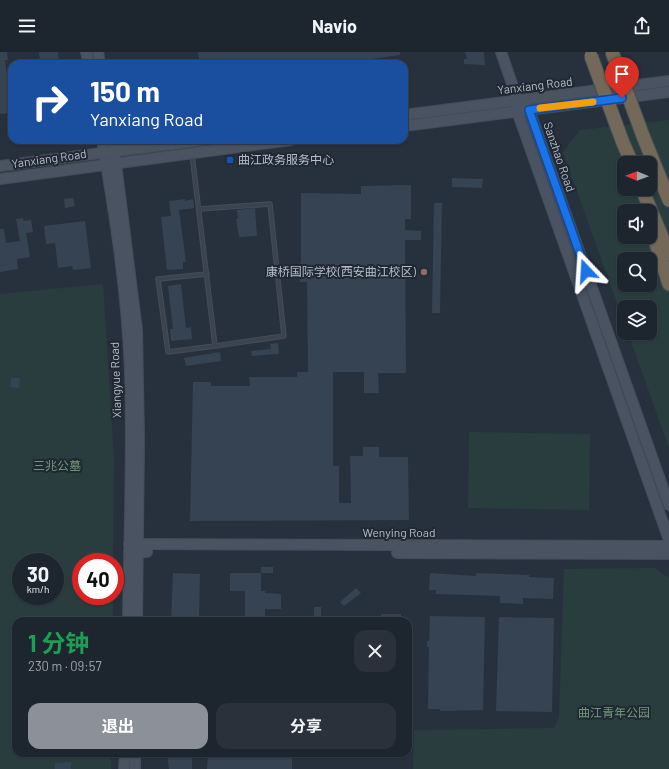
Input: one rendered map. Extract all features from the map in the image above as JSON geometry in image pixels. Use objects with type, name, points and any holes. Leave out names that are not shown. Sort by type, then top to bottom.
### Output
[{"type":"highway","points":[[612,52],[643,136],[669,200]]},
{"type":"highway","points":[[590,54],[628,156]]},
{"type":"highway","points":[[645,196],[669,254]]},
{"type":"highway","points":[[656,244],[669,284]]},
{"type":"street","points":[[501,52],[518,101],[529,110]]},
{"type":"street","name":"Yanxiang Road","points":[[408,115],[669,81]]},
{"type":"street","name":"Yanxiang Road","points":[[408,126],[669,92]]},
{"type":"street","name":"Sanzhao Road","points":[[518,101],[517,112],[669,540]]},
{"type":"street","name":"Sanzhao Road","points":[[529,110],[669,505]]},
{"type":"street","name":"Xiangyue Road","points":[[103,144],[122,281],[130,368],[131,465],[138,617]]},
{"type":"street","name":"Xiangyue Road","points":[[114,144],[137,330],[139,440],[134,548],[128,617]]},
{"type":"street","name":"Yanxiang Road","points":[[0,166],[172,144]]},
{"type":"street","name":"Yanxiang Road","points":[[0,179],[117,162],[261,144]]},
{"type":"street","name":"Wenying Road","points":[[134,548],[669,546]]},
{"type":"street","name":"Wenying Road","points":[[134,548],[669,554]]},
{"type":"street","points":[[124,769],[125,757]]},
{"type":"street","points":[[135,757],[135,769]]},
{"type":"lane","points":[[192,153],[215,346]]},
{"type":"lane","points":[[199,209],[270,204],[284,336],[168,352],[158,279],[207,274]]},
{"type":"green space","points":[[669,120],[669,448],[630,340],[657,340],[657,300],[617,300],[617,303],[563,152],[580,130]]},
{"type":"green space","name":"三兆公墓","points":[[103,284],[114,459],[113,553],[72,553],[72,605],[113,605],[113,617],[12,617],[12,757],[111,757],[111,769],[0,769],[0,294]]},
{"type":"green space","points":[[469,432],[590,434],[589,510],[468,508]]},
{"type":"green space","name":"曲江青年公园","points":[[655,568],[669,578],[669,769],[413,769],[414,730],[554,728],[559,717],[564,569]]},
{"type":"building","points":[[0,52],[7,52],[8,60],[5,60],[8,83],[8,113],[0,114]]},
{"type":"building","points":[[39,52],[58,52],[59,60],[40,60]]},
{"type":"building","points":[[198,52],[400,52],[400,55],[365,60],[199,60]]},
{"type":"building","points":[[465,52],[484,52],[485,65],[464,64],[464,59],[467,59]]},
{"type":"building","points":[[452,178],[483,179],[482,188],[452,187]]},
{"type":"building","points":[[411,185],[411,219],[405,219],[405,230],[421,231],[421,240],[405,240],[406,373],[378,373],[379,393],[364,393],[364,372],[333,372],[333,466],[339,466],[339,503],[351,503],[350,456],[363,456],[363,447],[379,447],[379,457],[408,457],[409,520],[190,521],[193,382],[211,382],[211,386],[250,386],[249,377],[297,377],[297,372],[308,372],[307,282],[300,282],[301,193],[361,194],[361,186]]},
{"type":"building","points":[[73,198],[75,206],[65,208],[64,199]]},
{"type":"building","points":[[185,199],[185,201],[193,199],[194,208],[179,210],[186,262],[183,262],[183,269],[167,270],[161,217],[171,216],[169,201]]},
{"type":"building","points":[[434,203],[442,203],[440,313],[432,313]]},
{"type":"building","points":[[255,208],[257,236],[239,237],[236,219],[238,219],[237,210]]},
{"type":"building","points":[[23,218],[24,221],[31,220],[33,232],[26,233],[30,257],[17,259],[18,269],[0,272],[0,229],[4,229],[6,243],[20,241],[16,219]]},
{"type":"building","points":[[85,221],[91,268],[73,270],[72,266],[58,268],[55,243],[46,244],[44,226]]},
{"type":"building","points":[[181,284],[186,328],[191,327],[192,339],[171,341],[170,329],[173,329],[168,286]]},
{"type":"building","points":[[278,343],[279,354],[252,356],[251,351],[271,349],[270,344]]},
{"type":"building","points":[[220,352],[221,361],[186,366],[184,358]]},
{"type":"building","points":[[11,378],[20,378],[19,388],[10,387]]},
{"type":"building","points":[[261,567],[273,567],[273,573],[261,573]]},
{"type":"building","points":[[173,573],[200,574],[199,617],[171,617]]},
{"type":"building","points":[[230,573],[261,573],[261,591],[265,591],[265,593],[281,594],[281,609],[265,609],[265,617],[245,617],[245,591],[230,591]]},
{"type":"building","points":[[430,573],[476,576],[476,573],[529,575],[529,577],[554,578],[553,599],[523,598],[523,604],[500,603],[500,596],[436,594],[436,590],[429,590]]},
{"type":"building","points":[[356,588],[361,593],[344,606],[340,602]]},
{"type":"building","points":[[314,607],[321,607],[321,617],[314,617]]},
{"type":"building","points":[[381,614],[401,614],[401,617],[381,617]]},
{"type":"building","points":[[430,616],[485,617],[483,710],[440,711],[440,709],[428,709],[429,647],[427,647],[427,641],[429,641]]},
{"type":"building","points":[[499,617],[554,618],[552,712],[496,711]]},
{"type":"building","points":[[168,757],[192,757],[192,769],[169,769]]},
{"type":"building","points":[[208,757],[292,757],[292,769],[207,769]]},
{"type":"building","points":[[71,762],[71,769],[55,769],[55,763]]},
{"type":"slow traffic","points":[[540,108],[593,102]]},
{"type":"place","name":"曲江政务服务中心","points":[[230,160]]},
{"type":"place","name":"康桥国际学校(西安曲江校区)","points":[[424,272]]},
{"type":"route","points":[[586,271],[529,110],[622,98]]}]
